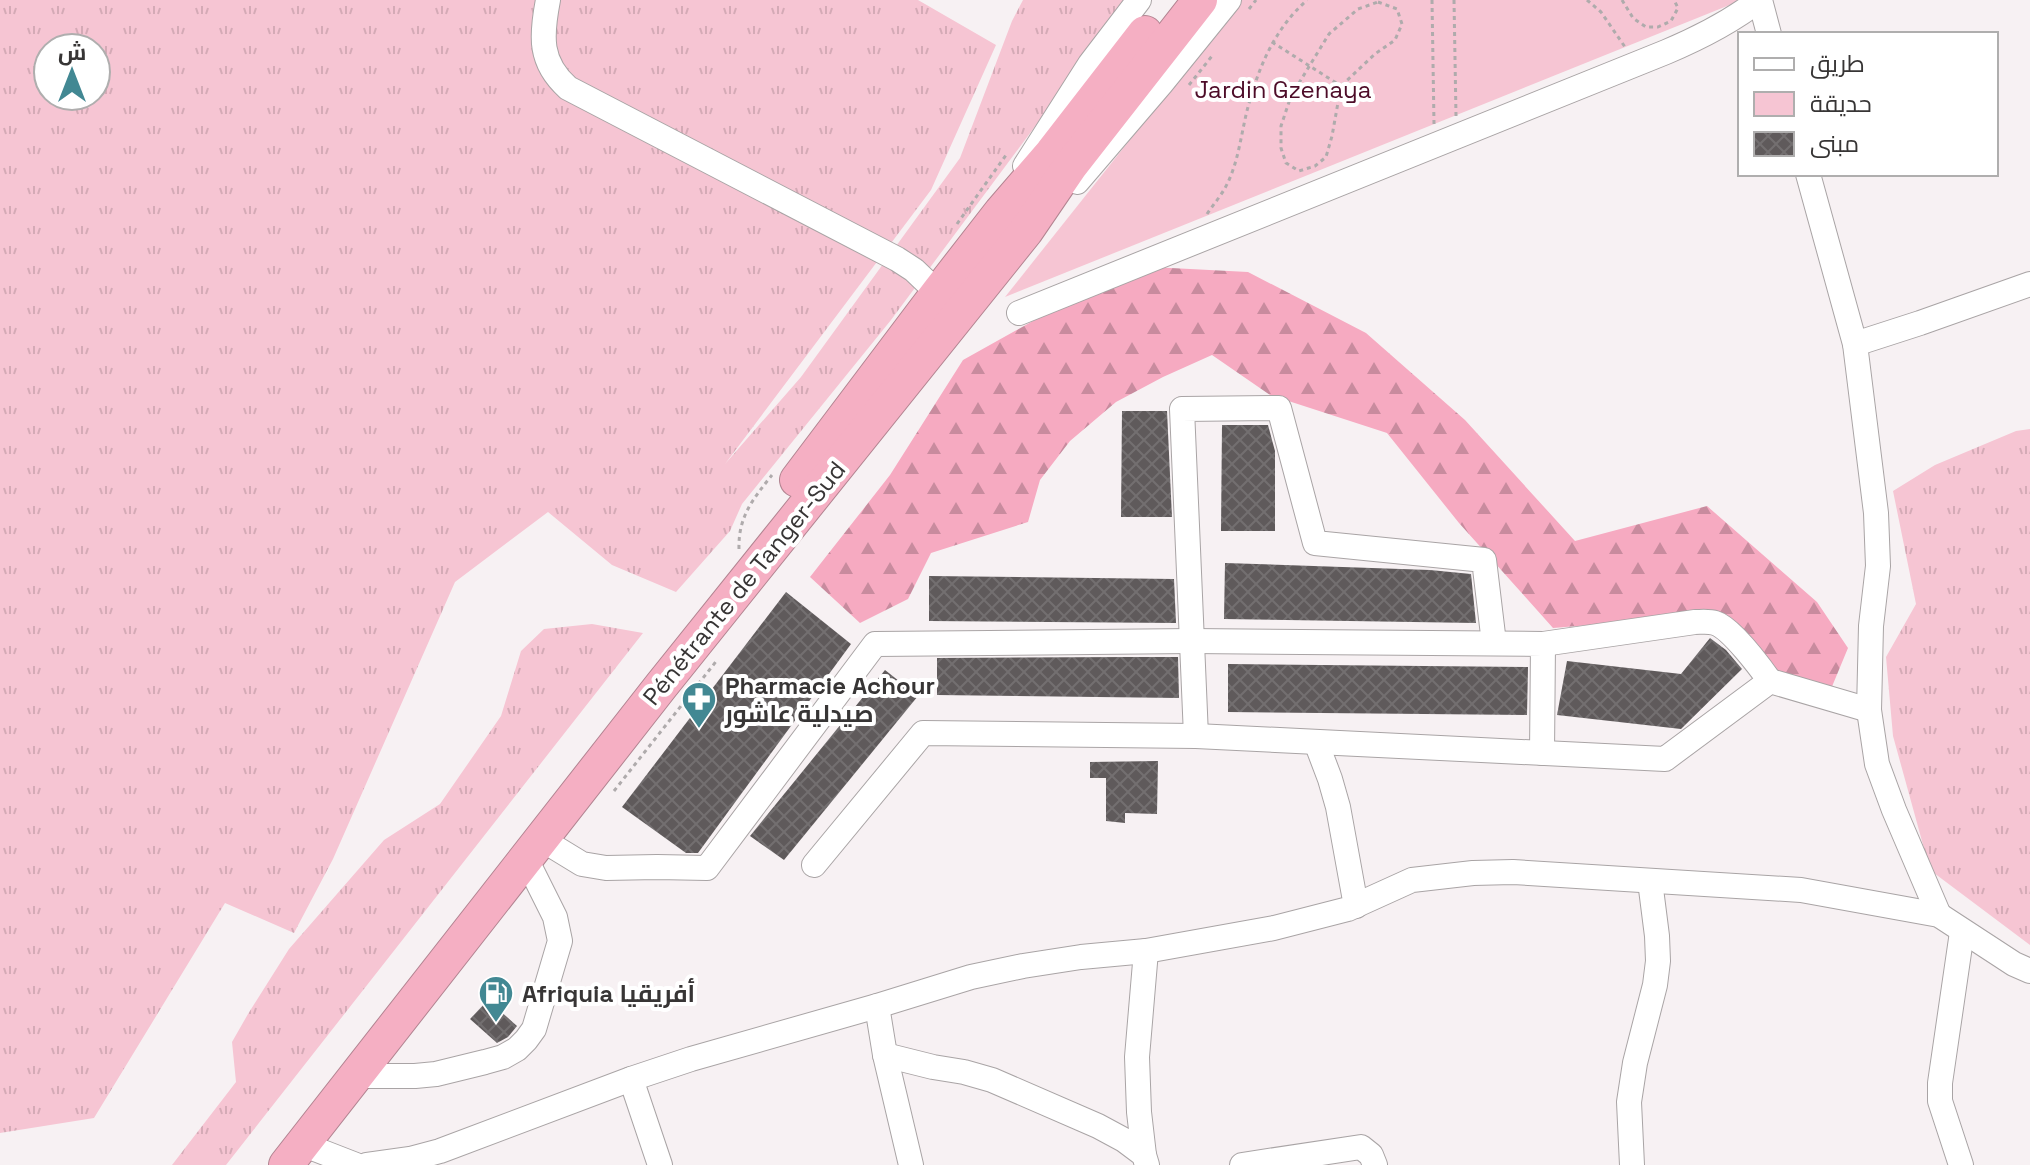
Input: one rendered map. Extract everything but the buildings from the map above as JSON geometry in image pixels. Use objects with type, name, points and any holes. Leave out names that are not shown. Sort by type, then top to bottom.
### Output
[{"type":"highway","name":"Pénétrante de Tanger-Sud","points":[[750,557],[1013,221],[1052,153],[1170,0]]},
{"type":"highway","name":"Pénétrante de Tanger-Sud","points":[[294,1155],[696,645],[800,477],[938,293],[1071,165],[1200,0]]},
{"type":"highway","name":"Pénétrante de Tanger-Sud","points":[[263,1165],[510,851],[696,645]]},
{"type":"street","points":[[548,0],[544,48],[551,69],[568,88],[897,259],[938,293]]},
{"type":"street","points":[[1139,0],[1090,64],[1021,174],[1013,221],[1054,209],[1161,84],[1236,8]]},
{"type":"street","points":[[1019,313],[1666,52],[1742,14],[1759,0],[1768,32]]},
{"type":"street","points":[[1809,176],[1855,344],[1876,513],[1878,566],[1871,626],[1869,710],[1877,764],[1939,915]]},
{"type":"street","points":[[1855,344],[2030,284]]},
{"type":"street","points":[[1196,736],[1182,409],[1279,408],[1315,543],[1484,560],[1494,643]]},
{"type":"street","points":[[533,849],[606,868],[707,868],[875,644],[1192,641],[1543,644],[1695,622],[1714,622],[1724,628],[1770,681],[1869,710]]},
{"type":"street","points":[[1542,753],[1543,644]]},
{"type":"street","points":[[814,865],[923,733],[1196,736],[1665,759],[1770,681]]},
{"type":"street","points":[[1316,742],[1338,807],[1356,906]]},
{"type":"street","points":[[355,1076],[436,1074],[503,1057],[526,1040],[534,1029],[560,941],[533,849]]},
{"type":"street","points":[[367,1165],[443,1158],[631,1079],[971,977],[1023,966],[1146,951],[1274,928],[1348,909],[1412,880],[1513,872],[1801,890],[1939,915],[2014,964],[2030,971]]},
{"type":"street","points":[[1632,1165],[1629,1102],[1658,961],[1650,881]]},
{"type":"street","points":[[1961,1165],[1940,1101],[1940,1083],[1962,932]]},
{"type":"street","points":[[1146,951],[1137,1057],[1139,1112],[1146,1160]]},
{"type":"street","points":[[877,1006],[885,1055],[911,1165]]},
{"type":"street","points":[[885,1055],[992,1080],[1098,1126],[1124,1140],[1146,1160]]},
{"type":"street","points":[[631,1079],[660,1165]]},
{"type":"street","points":[[1242,1165],[1361,1147],[1371,1155],[1375,1165]]},
{"type":"street","points":[[294,1155],[356,1165]]},
{"type":"path","points":[[1236,8],[1256,0]]},
{"type":"path","points":[[1208,213],[1226,187],[1240,147],[1249,100],[1272,42],[1307,0]]},
{"type":"path","points":[[1432,0],[1434,135]]},
{"type":"path","points":[[1454,0],[1456,127]]},
{"type":"path","points":[[1587,0],[1601,12],[1630,54]]},
{"type":"path","points":[[1622,0],[1633,18],[1646,27],[1658,27],[1671,21],[1678,8],[1674,0]]},
{"type":"path","points":[[1378,2],[1397,9],[1402,24],[1395,40],[1341,86],[1326,157],[1315,166],[1299,171],[1286,163],[1281,148],[1281,126],[1291,96],[1309,66],[1329,34],[1358,9],[1378,2]]},
{"type":"path","points":[[1272,42],[1341,86]]},
{"type":"path","points":[[1184,91],[1219,47]]},
{"type":"path","points":[[613,792],[696,645]]},
{"type":"green space","points":[[0,0],[918,0],[996,45],[931,190],[725,464],[801,377],[960,158],[1012,21],[1023,0],[1129,0],[891,320],[742,504],[730,531],[676,592],[612,565],[548,512],[455,582],[333,859],[294,933],[225,903],[94,1118],[0,1133]]},
{"type":"green space","name":"Jardin Gzenaya","points":[[1241,0],[1742,0],[1005,297]]},
{"type":"green space","points":[[1113,265],[1248,272],[1366,333],[1465,420],[1575,541],[1707,506],[1817,602],[1848,648],[1826,701],[1775,670],[1718,613],[1553,628],[1459,523],[1387,433],[1270,395],[1212,355],[1116,402],[1070,441],[1040,480],[1028,522],[931,553],[908,599],[860,623],[810,577],[890,475],[963,360],[1040,317]]},
{"type":"green space","points":[[2030,429],[2030,945],[1930,870],[1893,736],[1886,657],[1916,604],[1893,491],[1935,465],[2016,431]]},
{"type":"green space","points":[[592,624],[643,633],[226,1165],[172,1165],[236,1082],[232,1042],[289,949],[384,840],[440,804],[501,716],[521,651],[544,629]]},
{"type":"place","name":"Pharmacie Achour صيدلية عاشور","points":[[699,730]]},
{"type":"place","name":"Afriquia أفريقيا","points":[[496,1024]]}]
